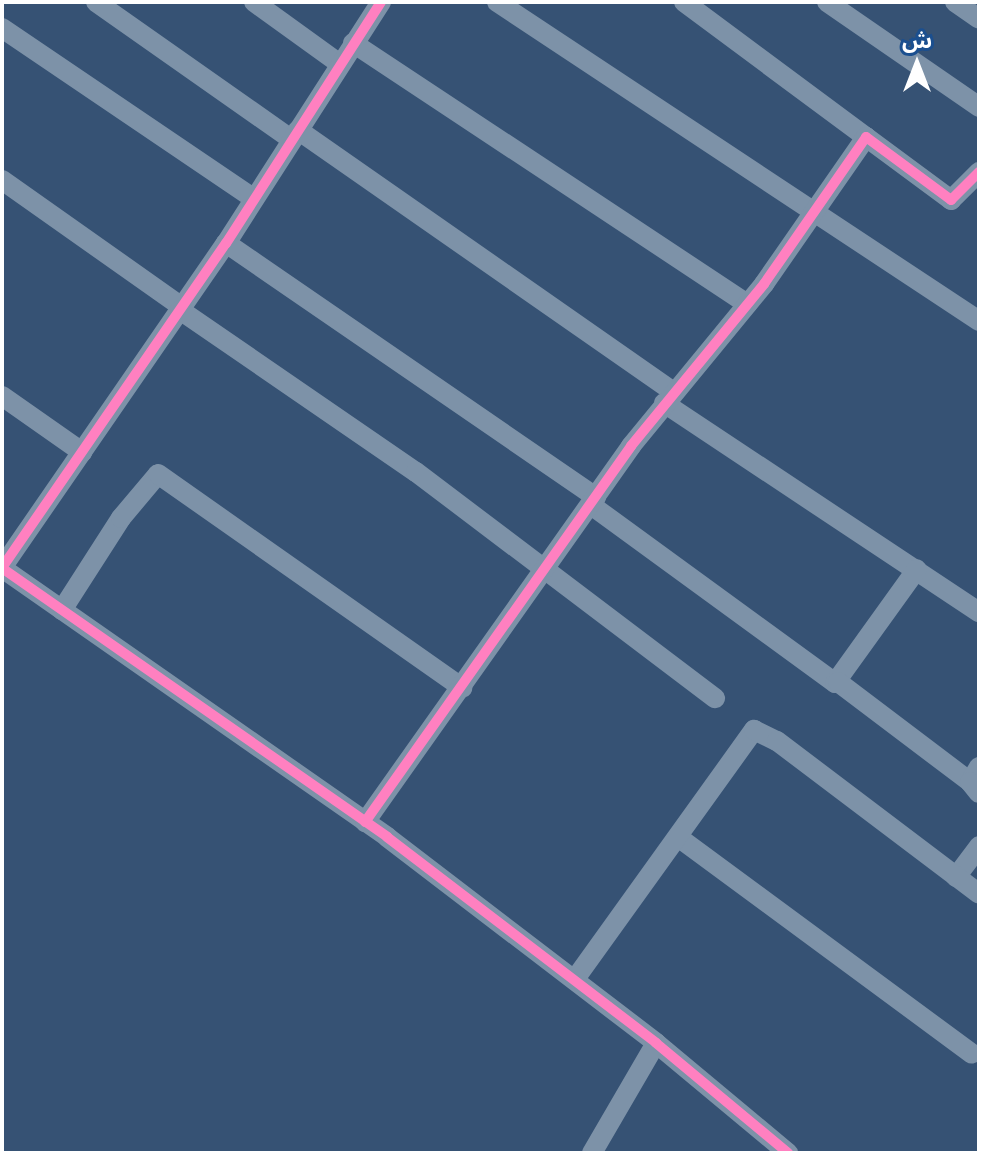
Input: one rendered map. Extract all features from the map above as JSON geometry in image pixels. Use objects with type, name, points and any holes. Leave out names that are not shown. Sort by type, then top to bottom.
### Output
[{"type":"street","points":[[254,2],[340,64]]},
{"type":"street","points":[[381,2],[226,243],[2,568],[365,822],[575,979],[788,1153]]},
{"type":"street","points":[[497,2],[979,321]]},
{"type":"street","points":[[684,2],[951,200],[979,172]]},
{"type":"street","points":[[827,2],[979,107]]},
{"type":"street","points":[[955,2],[979,19]]},
{"type":"street","points":[[110,6],[979,612]]},
{"type":"street","points":[[2,28],[253,198]]},
{"type":"street","points":[[353,43],[748,304]]},
{"type":"street","points":[[365,822],[668,397],[748,304],[818,212],[866,137]]},
{"type":"street","points":[[2,180],[383,448],[715,698]]},
{"type":"street","points":[[226,243],[594,501],[830,682],[838,682],[976,781]]},
{"type":"street","points":[[2,396],[82,452]]},
{"type":"street","points":[[62,610],[121,518],[158,474],[462,688]]},
{"type":"street","points":[[838,682],[917,569]]},
{"type":"street","points":[[575,979],[751,732],[760,730],[979,894]]},
{"type":"street","points":[[678,837],[808,938],[972,1054]]},
{"type":"street","points":[[956,877],[979,846]]},
{"type":"street","points":[[592,1153],[656,1043]]},
{"type":"cycle path","points":[[381,2],[226,243],[2,568],[387,837],[656,1043],[788,1153]]},
{"type":"cycle path","points":[[365,822],[631,446],[764,284],[866,137],[951,200],[979,172]]}]
